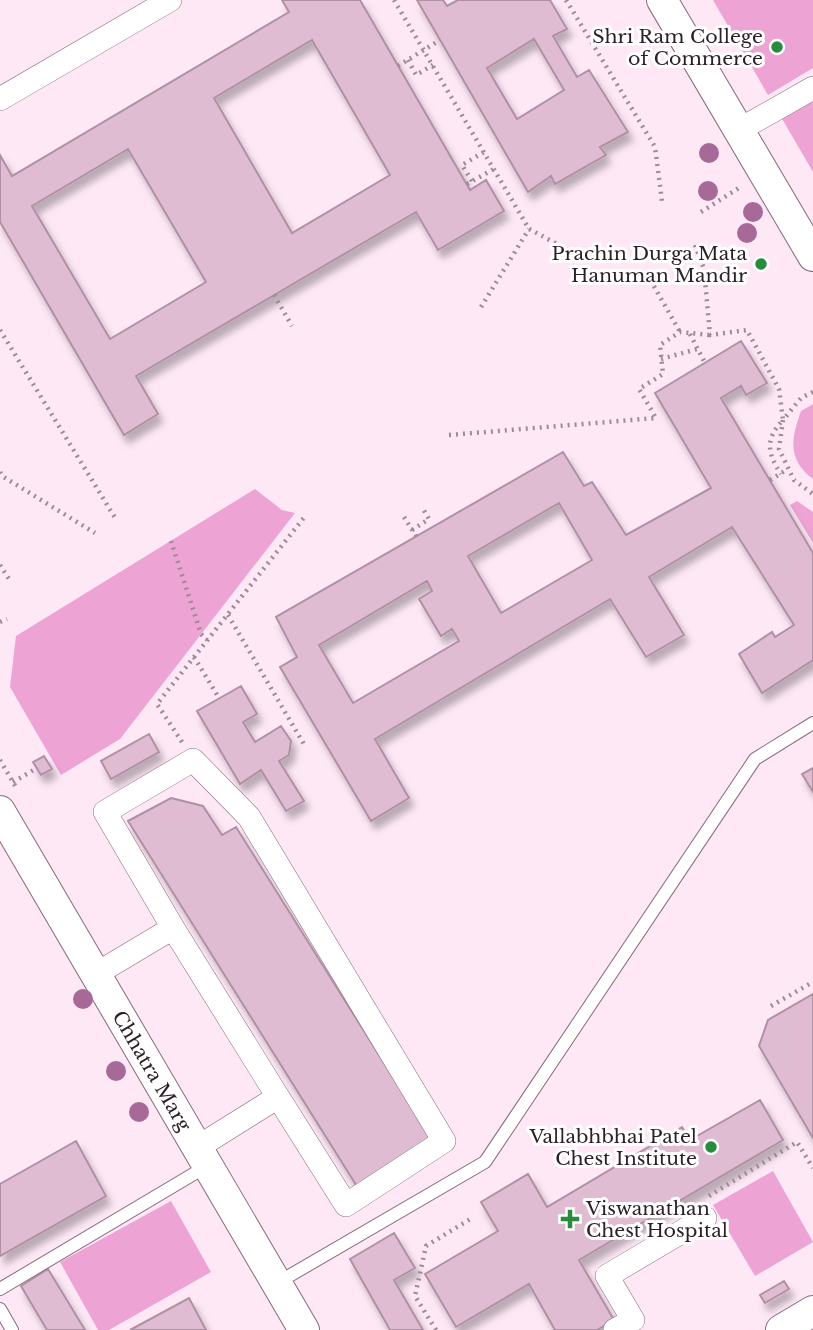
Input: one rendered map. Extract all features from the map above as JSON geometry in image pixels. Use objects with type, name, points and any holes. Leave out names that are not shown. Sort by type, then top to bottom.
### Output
[{"type":"street","points":[[0,99],[170,0]]},
{"type":"street","points":[[662,0],[813,256]]},
{"type":"street","points":[[739,130],[813,88]]},
{"type":"street","points":[[193,760],[248,817],[444,1141],[346,1205],[173,928],[105,812],[193,760]]},
{"type":"street","name":"Chhatra Marg","points":[[3,798],[96,974],[304,1330]]},
{"type":"street","points":[[96,974],[173,928]]},
{"type":"street","points":[[203,1156],[278,1097]]},
{"type":"street","points":[[629,1327],[607,1276],[705,1218]]},
{"type":"street","points":[[781,1330],[813,1311]]},
{"type":"lane","points":[[276,1283],[485,1162],[755,759],[813,723]]},
{"type":"lane","points":[[0,1289],[203,1156]]},
{"type":"lane","points":[[0,1309],[12,1330]]},
{"type":"path","points":[[394,0],[529,229],[574,253]]},
{"type":"path","points":[[566,0],[655,147],[662,201]]},
{"type":"path","points":[[398,66],[440,40]]},
{"type":"path","points":[[408,60],[416,75],[433,65]]},
{"type":"path","points":[[484,152],[462,165],[469,183],[494,169]]},
{"type":"path","points":[[701,212],[764,173]]},
{"type":"path","points":[[481,307],[529,229]]},
{"type":"path","points":[[695,245],[704,269],[710,335]]},
{"type":"path","points":[[647,274],[680,332]]},
{"type":"path","points":[[274,295],[292,326]]},
{"type":"path","points":[[0,330],[117,521]]},
{"type":"path","points":[[449,435],[656,418],[639,389],[663,374],[660,345],[680,332],[710,335],[747,330],[779,389],[783,420],[779,449],[794,480],[813,494]]},
{"type":"path","points":[[689,334],[705,363]]},
{"type":"path","points":[[661,359],[697,349]]},
{"type":"path","points":[[780,474],[770,452],[771,433],[801,398],[813,392]]},
{"type":"path","points":[[770,480],[788,469]]},
{"type":"path","points":[[1,475],[95,533]]},
{"type":"path","points":[[412,530],[429,519],[422,507]]},
{"type":"path","points":[[193,760],[157,704],[306,515]]},
{"type":"path","points":[[404,517],[416,536]]},
{"type":"path","points":[[171,541],[201,634],[207,640]]},
{"type":"path","points":[[0,565],[10,582]]},
{"type":"path","points":[[228,615],[305,746]]},
{"type":"path","points":[[0,622],[7,619]]},
{"type":"path","points":[[194,657],[219,698]]},
{"type":"path","points":[[3,798],[37,768]]},
{"type":"path","points":[[771,1006],[813,982]]},
{"type":"path","points":[[705,1218],[696,1204],[797,1142],[813,1168]]},
{"type":"path","points":[[436,1330],[415,1296],[426,1246],[472,1218]]},
{"type":"shaded area","name":"Shri Ram College of Commerce","points":[[713,0],[813,0],[813,68],[768,95]]},
{"type":"shaded area","points":[[813,99],[813,172],[781,117]]},
{"type":"shaded area","points":[[813,404],[813,479],[795,456],[794,440],[801,411]]},
{"type":"shaded area","points":[[255,489],[282,510],[295,513],[120,739],[61,775],[10,687],[16,636]]},
{"type":"shaded area","points":[[797,501],[813,512],[813,543],[790,505]]},
{"type":"shaded area","points":[[773,1171],[813,1242],[755,1276],[713,1205]]},
{"type":"shaded area","points":[[171,1201],[211,1272],[109,1330],[98,1330],[60,1262]]},
{"type":"building","points":[[282,0],[360,0],[470,190],[486,180],[504,211],[438,250],[416,212],[136,376],[158,414],[124,435],[0,222],[0,155],[12,176],[289,12]],"holes":[[[312,40],[390,175],[292,233],[214,98]],[[128,149],[206,282],[110,339],[32,206]]]},
{"type":"building","points":[[417,0],[443,0],[447,6],[458,0],[550,0],[567,29],[553,36],[577,77],[589,70],[628,132],[600,147],[606,155],[555,184],[551,176],[528,192]],"holes":[[[534,39],[564,90],[517,119],[487,68]]]},
{"type":"building","points":[[741,341],[767,383],[746,395],[741,386],[721,398],[813,553],[813,660],[762,693],[739,654],[772,632],[775,637],[794,625],[732,527],[649,577],[684,635],[646,657],[610,599],[375,739],[409,798],[371,821],[280,667],[297,657],[276,617],[563,452],[584,486],[592,482],[626,535],[711,488],[655,393]],"holes":[[[559,503],[592,560],[501,613],[468,556]],[[427,581],[432,591],[419,599],[441,636],[452,629],[459,641],[353,703],[319,645]]]},
{"type":"building","points":[[241,686],[257,714],[243,722],[255,742],[281,726],[291,741],[289,755],[279,761],[304,801],[286,811],[261,770],[240,784],[197,711]]},
{"type":"building","points":[[149,734],[159,752],[111,779],[101,761]]},
{"type":"building","points":[[44,756],[52,769],[41,775],[33,762]]},
{"type":"building","points":[[813,768],[813,792],[802,774]]},
{"type":"building","points":[[171,798],[203,806],[222,835],[236,827],[433,1141],[358,1188],[128,821]]},
{"type":"building","points":[[813,994],[813,1138],[759,1046],[768,1020]]},
{"type":"building","name":"Viswanathan Chest Hospital","points":[[760,1100],[783,1140],[579,1260],[614,1320],[597,1330],[555,1330],[529,1284],[456,1327],[425,1274],[498,1231],[481,1202],[528,1174],[547,1207],[682,1127],[690,1140]]},
{"type":"building","points":[[76,1141],[106,1196],[0,1256],[0,1184]]},
{"type":"building","points":[[394,1233],[415,1268],[394,1280],[423,1330],[390,1330],[350,1259]]},
{"type":"building","points":[[48,1269],[85,1330],[47,1330],[21,1286]]},
{"type":"building","points":[[784,1281],[789,1289],[765,1303],[760,1295]]},
{"type":"building","points":[[189,1298],[206,1330],[130,1330]]},
{"type":"place","name":"Shri Ram College of Commerce","points":[[777,47]]},
{"type":"place","name":"Prachin Durga Mata Hanuman Mandir","points":[[761,264]]},
{"type":"place","name":"Vallabhbhai Patel Chest Institute","points":[[711,1147]]},
{"type":"place","name":"Viswanathan Chest Hospital","points":[[570,1219]]}]
